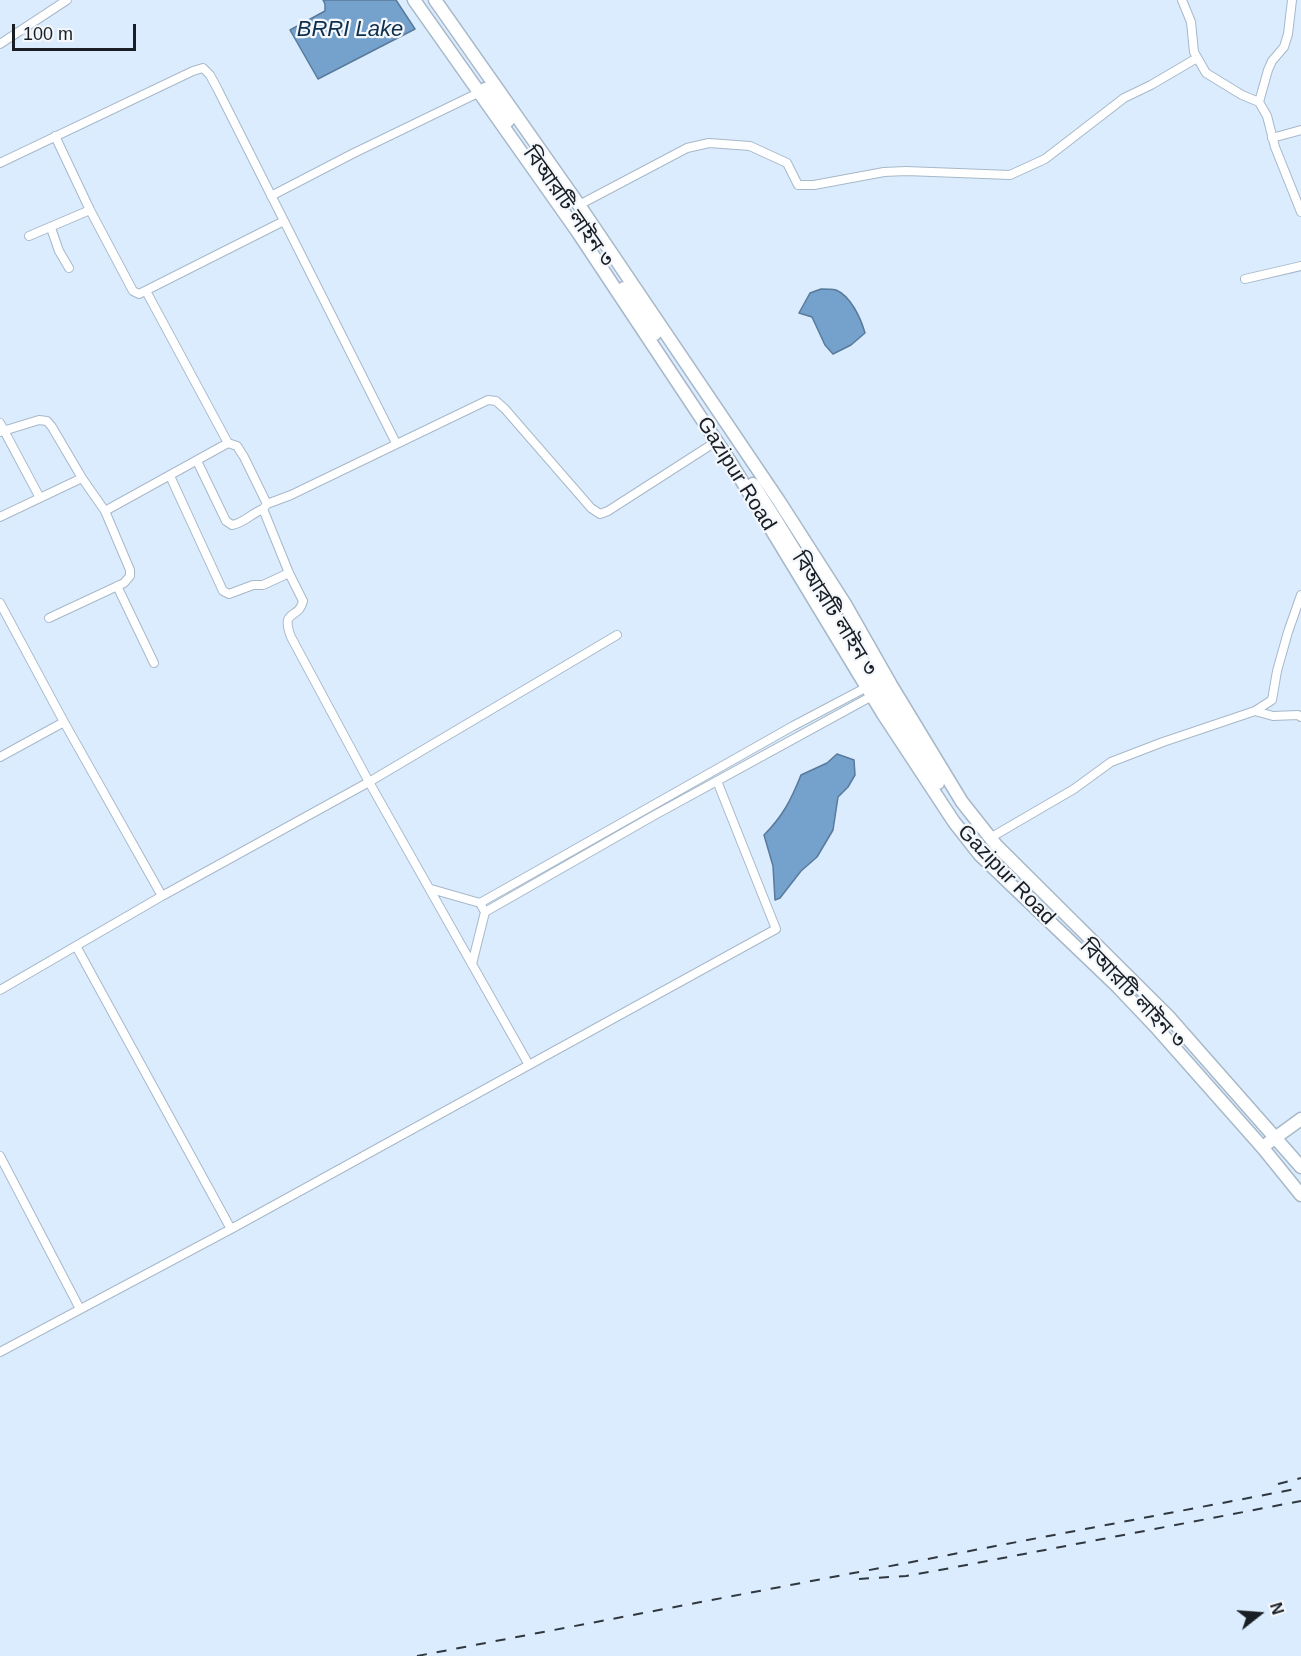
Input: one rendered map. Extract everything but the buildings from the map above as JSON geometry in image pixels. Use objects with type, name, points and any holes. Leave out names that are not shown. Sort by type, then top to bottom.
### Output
[{"type":"main road","name":"Gazipur Road","points":[[414,0],[576,231],[717,441],[869,691],[954,822],[980,855],[1118,987],[1268,1143]]},
{"type":"main road","name":"বিআরটি লাইন ৩","points":[[423,0],[639,310],[774,517],[944,793],[969,829],[985,848],[1162,1022],[1301,1182]]},
{"type":"main road","name":"Gazipur Road","points":[[435,0],[579,206],[779,501],[845,604],[891,685],[962,801],[990,838],[1168,1016],[1268,1143]]},
{"type":"main road","points":[[1268,1143],[1301,1119]]},
{"type":"main road","points":[[1268,1143],[1301,1167]]},
{"type":"main road","points":[[1268,1143],[1301,1195]]},
{"type":"street","points":[[0,44],[67,0]]},
{"type":"street","points":[[1182,0],[1191,22],[1194,52],[1206,73],[1258,102],[1267,116],[1272,138],[1301,212]]},
{"type":"street","points":[[1258,102],[1272,61],[1284,47],[1292,0]]},
{"type":"street","points":[[579,206],[687,148],[709,143],[750,146],[788,163],[798,185],[814,185],[884,172],[1010,175],[1045,159],[1124,98],[1197,58]]},
{"type":"street","points":[[0,163],[203,68],[210,75],[218,90],[396,443]]},
{"type":"street","points":[[271,196],[478,93]]},
{"type":"street","points":[[1272,138],[1301,129]]},
{"type":"street","points":[[55,136],[90,210],[133,291],[139,294],[284,221]]},
{"type":"street","points":[[29,236],[90,210]]},
{"type":"street","points":[[51,228],[59,251],[69,268]]},
{"type":"street","points":[[1245,279],[1301,266]]},
{"type":"street","points":[[146,291],[228,443],[237,446],[244,457],[265,506],[289,573],[303,601],[300,609],[289,616],[287,621],[291,638],[369,782],[529,1065]]},
{"type":"street","points":[[197,461],[226,520],[232,525],[237,524],[265,506],[396,443],[488,400],[496,401],[591,508],[600,514],[717,441]]},
{"type":"street","points":[[40,498],[1,429],[39,420],[47,421],[105,512],[130,570],[130,576],[124,582],[49,618]]},
{"type":"street","points":[[105,512],[228,443]]},
{"type":"street","points":[[170,476],[223,591],[229,594],[253,585],[263,585],[289,573]]},
{"type":"street","points":[[0,517],[82,478]]},
{"type":"street","points":[[117,586],[154,663]]},
{"type":"street","points":[[990,838],[1074,789],[1111,762],[1256,711],[1272,700],[1277,670],[1301,595]]},
{"type":"street","points":[[0,603],[162,896]]},
{"type":"street","points":[[0,990],[162,896],[369,782],[617,635]]},
{"type":"street","points":[[485,912],[717,781],[869,691]]},
{"type":"street","points":[[480,903],[793,726],[869,691]]},
{"type":"street","points":[[1256,711],[1273,716],[1300,714]]},
{"type":"street","points":[[0,757],[64,722]]},
{"type":"street","points":[[0,1352],[231,1229],[776,929],[717,781]]},
{"type":"street","points":[[431,889],[480,903],[485,912],[472,964]]},
{"type":"street","points":[[76,946],[231,1229]]},
{"type":"street","points":[[0,1156],[80,1310]]},
{"type":"water","name":"BRRI Lake","points":[[323,0],[396,0],[415,29],[318,79],[290,30],[325,11]]},
{"type":"water","points":[[821,289],[836,290],[846,297],[858,315],[865,333],[851,345],[833,354],[825,345],[812,317],[799,313],[810,293]]},
{"type":"water","points":[[837,754],[854,760],[855,775],[838,797],[833,830],[817,857],[801,871],[780,898],[775,900],[773,866],[764,835],[786,807],[801,775],[827,763]]},
{"type":"railway","points":[[1278,1484],[1301,1478]]},
{"type":"railway","points":[[417,1656],[1301,1488]]},
{"type":"railway","points":[[859,1579],[906,1576],[935,1571],[1301,1501]]}]
